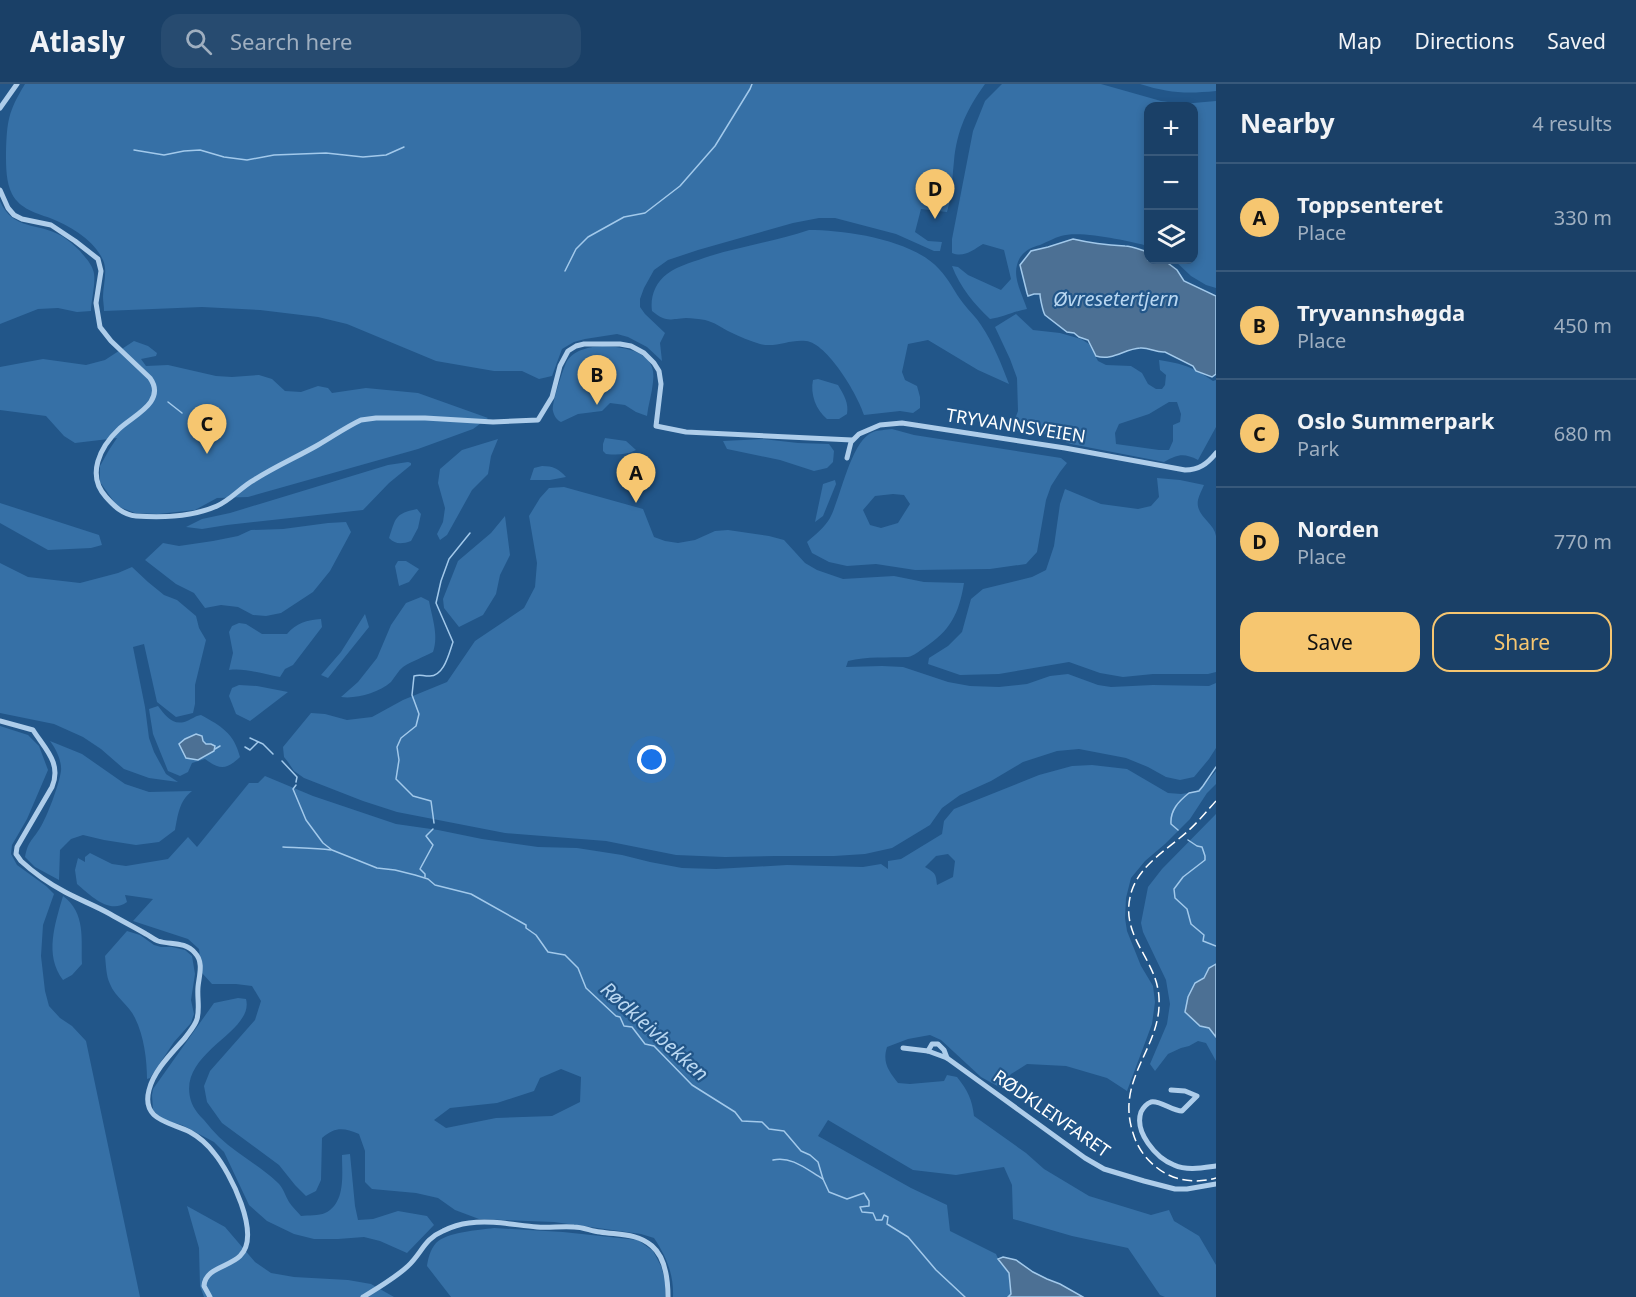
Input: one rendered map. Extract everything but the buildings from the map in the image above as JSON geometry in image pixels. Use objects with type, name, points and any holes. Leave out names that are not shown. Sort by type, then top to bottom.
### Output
[{"type":"street","points":[[0,108],[17,84]]},
{"type":"street","points":[[0,190],[8,208],[14,215],[51,225],[98,259],[101,271],[96,303],[101,329],[154,384],[155,392],[152,400],[143,411],[122,426],[114,435],[100,456],[96,469],[97,483],[105,496],[119,510],[131,515],[181,515],[218,506],[254,479],[361,420],[370,418],[426,418],[493,422],[538,420],[552,397],[560,366],[565,357],[570,350],[584,344],[624,344],[639,350],[650,358],[662,378],[656,426],[686,432],[852,440],[847,458]]},
{"type":"street","name":"TRYVANNSVEIEN","points":[[852,440],[874,427],[891,423],[907,423],[1181,469],[1198,468],[1216,453]]},
{"type":"street","points":[[0,721],[33,730],[51,756],[55,768],[52,787],[17,847],[16,854],[19,859],[64,892],[159,941],[186,946],[199,957],[201,970],[198,1018],[157,1073],[149,1087],[147,1099],[154,1115],[162,1121],[193,1134],[215,1154],[235,1190],[246,1217],[249,1234],[246,1248],[238,1259],[206,1278],[204,1286],[210,1297]]},
{"type":"street","name":"RØDKLEIVFARET","points":[[928,1051],[931,1045],[938,1044],[944,1050],[947,1058]]},
{"type":"street","name":"RØDKLEIVFARET","points":[[903,1048],[928,1051],[947,1058],[1085,1158],[1104,1169],[1180,1189],[1216,1184]]},
{"type":"street","points":[[1171,1090],[1185,1091],[1197,1096],[1182,1111],[1155,1102],[1147,1104],[1142,1110],[1140,1117],[1143,1132],[1154,1151],[1169,1163],[1187,1168],[1216,1166]]},
{"type":"street","points":[[363,1297],[407,1267],[433,1236],[464,1223],[497,1222],[537,1227],[577,1227],[600,1232],[628,1234],[642,1239],[655,1248],[662,1259],[668,1297]]},
{"type":"shaded area","points":[[25,84],[985,84],[968,111],[960,130],[955,150],[947,212],[921,209],[915,232],[928,241],[942,242],[940,251],[934,251],[896,234],[835,218],[819,218],[793,223],[698,250],[668,260],[654,270],[640,299],[640,307],[645,314],[665,333],[660,343],[662,361],[647,347],[617,334],[574,342],[562,349],[552,376],[539,379],[522,371],[494,371],[436,361],[347,324],[318,317],[260,310],[202,307],[104,311],[105,269],[103,260],[94,246],[58,221],[24,207],[15,199],[10,189],[6,164],[8,124],[15,102]]},
{"type":"shaded area","points":[[1002,84],[1101,84],[1168,102],[1144,102],[1144,245],[1080,234],[1061,236],[1032,248],[1020,257],[1016,270],[1017,282],[1027,309],[990,319],[968,295],[952,266],[1001,290],[1011,279],[1004,250],[983,244],[968,253],[960,255],[952,253],[952,239],[973,131],[985,101]]},
{"type":"shaded area","points":[[1140,84],[1216,84],[1216,91],[1177,92]]},
{"type":"shaded area","points":[[1216,101],[1216,288],[1191,276],[1178,264],[1198,264],[1198,103]]},
{"type":"shaded area","points":[[0,201],[5,211],[19,222],[62,236],[85,257],[94,274],[91,311],[38,309],[0,324]]},
{"type":"shaded area","points":[[809,230],[842,232],[879,239],[928,259],[943,273],[981,325],[993,346],[1009,384],[978,370],[928,340],[908,344],[902,372],[905,380],[917,386],[920,408],[913,413],[900,411],[864,415],[841,371],[814,344],[800,341],[772,345],[760,344],[708,321],[688,318],[668,319],[652,311],[656,286],[667,274],[677,268],[710,256]]},
{"type":"shaded area","points":[[1016,314],[1033,330],[1060,333],[1081,339],[1089,344],[1098,361],[1106,365],[1131,366],[1142,373],[1148,384],[1156,389],[1162,389],[1165,385],[1166,375],[1160,370],[1159,360],[1188,367],[1213,381],[1216,380],[1216,427],[1198,460],[1181,455],[1164,462],[1071,444],[1044,434],[1011,430],[1018,411],[1017,378],[995,327]],"holes":[[[1169,402],[1177,402],[1181,414],[1180,422],[1173,425],[1173,441],[1169,450],[1116,444],[1115,433],[1119,424],[1149,414]]]},
{"type":"shaded area","points":[[134,341],[148,346],[157,353],[156,356],[141,359],[146,366],[168,365],[216,376],[259,375],[272,379],[285,391],[301,392],[318,386],[328,388],[332,393],[366,388],[418,393],[488,418],[473,429],[418,449],[248,497],[217,498],[195,510],[158,514],[135,513],[117,506],[100,482],[100,466],[117,438],[75,443],[64,436],[46,416],[0,410],[0,367],[43,359],[86,365],[105,360]]},
{"type":"shaded area","points":[[602,346],[630,350],[645,357],[650,363],[653,382],[647,416],[625,405],[610,403],[602,411],[578,414],[561,422],[555,416],[553,407],[567,361],[578,351]]},
{"type":"shaded area","points":[[818,379],[838,385],[847,403],[847,414],[839,419],[827,419],[823,415],[812,391],[813,380]]},
{"type":"shaded area","points":[[892,429],[914,435],[1061,458],[1067,463],[1051,486],[1046,500],[1037,552],[1026,564],[990,569],[915,570],[876,564],[847,566],[829,562],[812,553],[807,542],[823,528],[830,518],[847,470],[859,446],[865,437],[873,432]],"holes":[[[904,495],[910,504],[898,523],[881,528],[870,525],[863,510],[875,496]]]},
{"type":"shaded area","points":[[605,438],[626,441],[636,450],[629,453],[606,454],[603,451]]},
{"type":"shaded area","points":[[498,439],[491,456],[488,474],[472,490],[447,535],[440,540],[437,534],[443,522],[445,508],[438,483],[440,469],[462,450]]},
{"type":"shaded area","points":[[763,439],[829,444],[834,451],[833,462],[827,468],[814,471],[780,460],[727,449],[723,441]]},
{"type":"shaded area","points":[[408,462],[411,465],[389,483],[363,510],[202,529],[186,527],[202,519],[230,513],[388,465]]},
{"type":"shaded area","points":[[542,466],[556,468],[566,477],[530,480],[534,468]]},
{"type":"shaded area","points":[[1157,478],[1204,485],[1198,498],[1198,506],[1216,536],[1216,672],[1123,677],[1100,673],[1069,662],[999,674],[960,675],[928,664],[929,658],[948,646],[962,632],[971,599],[983,589],[1032,577],[1046,570],[1054,546],[1060,504],[1065,489],[1101,504],[1138,509],[1151,506],[1159,497]]},
{"type":"shaded area","points":[[835,480],[836,484],[823,516],[815,522],[823,484]]},
{"type":"shaded area","points":[[564,487],[643,509],[654,537],[665,541],[678,543],[695,540],[715,531],[728,530],[784,540],[805,563],[843,579],[894,576],[924,582],[964,583],[952,621],[933,642],[908,657],[855,659],[848,661],[846,667],[903,667],[948,682],[970,686],[999,687],[1027,684],[1050,676],[1068,674],[1098,685],[1111,687],[1209,686],[1216,683],[1216,748],[1194,777],[1180,780],[1166,777],[1126,758],[1079,749],[1057,751],[1023,762],[991,781],[960,795],[942,808],[930,825],[892,848],[865,854],[834,856],[676,855],[606,841],[505,833],[397,812],[304,778],[294,771],[284,757],[283,747],[311,713],[347,720],[372,717],[403,700],[447,682],[475,641],[524,608],[535,587],[537,563],[529,516],[549,488]]},
{"type":"shaded area","points":[[0,503],[99,535],[102,545],[91,548],[48,550],[0,523]]},
{"type":"shaded area","points":[[417,509],[421,514],[418,528],[411,541],[399,543],[389,538],[397,518]]},
{"type":"shaded area","points":[[505,516],[510,555],[500,575],[496,594],[483,615],[459,627],[444,608],[443,599],[458,561],[491,533]]},
{"type":"shaded area","points":[[346,522],[351,532],[330,571],[313,592],[281,613],[266,616],[253,615],[238,607],[221,605],[205,608],[194,593],[176,584],[145,560],[163,543],[179,546],[238,536],[251,530]]},
{"type":"shaded area","points":[[398,561],[406,561],[419,569],[409,582],[399,586],[395,566]]},
{"type":"shaded area","points":[[0,563],[28,577],[80,583],[132,567],[164,595],[177,600],[196,616],[199,628],[206,640],[195,685],[193,713],[176,717],[157,702],[144,644],[133,647],[149,738],[166,774],[178,782],[149,778],[124,769],[83,737],[54,724],[0,713]]},
{"type":"shaded area","points":[[421,597],[429,601],[435,633],[433,652],[403,667],[391,682],[374,692],[360,696],[341,697],[358,682],[377,658],[391,625],[406,603]]},
{"type":"shaded area","points":[[365,614],[369,627],[328,678],[321,675],[341,652]]},
{"type":"shaded area","points":[[321,619],[322,627],[293,665],[285,669],[280,677],[229,670],[233,653],[229,632],[232,626],[239,623],[246,624],[262,634],[287,634],[302,623]]},
{"type":"shaded area","points":[[239,685],[288,692],[250,721],[236,714],[229,696],[232,688]]},
{"type":"shaded area","points":[[158,706],[174,721],[187,721],[201,715],[215,723],[230,736],[240,757],[223,767],[205,759],[192,763],[188,772],[180,776],[168,771],[153,734],[149,709]]},
{"type":"shaded area","points":[[0,726],[28,735],[39,746],[48,770],[27,819],[12,845],[11,854],[17,865],[54,894],[43,925],[41,956],[45,991],[49,1006],[86,1041],[140,1297],[0,1297]]},
{"type":"shaded area","points":[[50,741],[82,754],[125,784],[149,792],[192,791],[182,804],[175,830],[159,842],[136,845],[83,835],[71,839],[60,850],[59,880],[35,867],[25,857],[26,852],[46,816],[61,771],[61,763]]},
{"type":"shaded area","points":[[1092,765],[1127,769],[1168,793],[1181,794],[1195,792],[1216,771],[1216,784],[1207,793],[1190,819],[1145,861],[1131,878],[1126,898],[1127,931],[1141,966],[1153,986],[1155,1002],[1152,1024],[1127,1091],[1107,1078],[1066,1066],[1027,1064],[1011,1074],[1001,1088],[981,1077],[941,1040],[930,1035],[908,1039],[887,1047],[886,1062],[889,1071],[898,1083],[944,1081],[947,1075],[957,1077],[969,1095],[974,1116],[1026,1153],[1044,1169],[1089,1196],[1151,1215],[1169,1210],[1174,1221],[1199,1236],[1216,1265],[1216,1297],[1165,1297],[1160,1295],[1128,1248],[1072,1236],[1013,1219],[1012,1185],[1004,1167],[956,1175],[913,1170],[828,1120],[818,1136],[911,1188],[947,1205],[950,1231],[996,1254],[1009,1273],[1011,1294],[1008,1297],[673,1297],[668,1266],[654,1238],[641,1234],[554,1222],[479,1219],[455,1210],[438,1198],[416,1193],[372,1189],[365,1182],[365,1151],[359,1134],[344,1129],[332,1131],[322,1138],[321,1180],[316,1191],[306,1196],[279,1165],[222,1123],[207,1102],[204,1086],[210,1071],[255,1020],[261,1001],[252,986],[212,984],[202,973],[199,949],[188,939],[133,921],[153,899],[125,895],[127,902],[121,905],[107,905],[77,884],[75,870],[78,858],[85,862],[85,857],[90,853],[112,864],[126,866],[168,859],[188,837],[197,847],[249,783],[258,783],[265,776],[313,796],[396,824],[482,839],[538,847],[577,848],[682,868],[716,869],[787,865],[863,867],[881,864],[888,869],[888,861],[901,859],[942,834],[944,821],[954,809],[1039,775],[1072,766]],"holes":[[[948,854],[955,861],[953,877],[937,885],[934,874],[925,867],[936,856]],[[561,1069],[581,1077],[580,1102],[552,1116],[496,1118],[446,1128],[434,1120],[450,1108],[497,1103],[534,1091],[540,1078]]]},
{"type":"shaded area","points":[[1216,814],[1216,964],[1204,978],[1195,983],[1188,997],[1185,1012],[1200,1026],[1213,1031],[1216,1037],[1216,1061],[1206,1043],[1198,1041],[1168,1054],[1155,1071],[1150,1064],[1167,1024],[1170,1004],[1166,980],[1141,923],[1148,887],[1162,869]]},
{"type":"shaded area","points":[[63,896],[76,910],[79,918],[82,936],[82,964],[72,975],[63,980],[54,960],[53,939]]},
{"type":"shaded area","points":[[127,931],[140,935],[154,945],[185,950],[192,956],[195,974],[191,1000],[194,1014],[191,1023],[147,1079],[141,1032],[132,1013],[112,989],[106,970],[105,956]]},
{"type":"shaded area","points":[[238,998],[246,999],[246,1011],[229,1033],[204,1056],[189,1084],[191,1101],[195,1109],[219,1137],[279,1184],[290,1204],[301,1216],[323,1214],[337,1202],[342,1179],[342,1155],[350,1154],[358,1220],[373,1219],[398,1211],[427,1216],[434,1225],[407,1253],[380,1241],[364,1237],[314,1239],[294,1234],[267,1221],[249,1205],[224,1152],[214,1142],[182,1125],[163,1120],[153,1110],[153,1089],[214,1003]]},
{"type":"shaded area","points":[[187,1206],[225,1227],[255,1262],[271,1273],[371,1284],[394,1297],[204,1297],[200,1286],[199,1248]]},
{"type":"shaded area","points":[[494,1228],[638,1240],[653,1251],[661,1266],[665,1280],[665,1297],[451,1297],[427,1266],[434,1246],[447,1236]]},
{"type":"water","name":"Øvresetertjern","points":[[1073,239],[1131,247],[1144,251],[1144,264],[1169,264],[1177,270],[1184,281],[1216,296],[1216,374],[1212,377],[1196,371],[1193,366],[1165,352],[1146,348],[1108,357],[1096,356],[1088,340],[1067,332],[1045,315],[1040,294],[1028,296],[1020,265],[1031,251]]},
{"type":"water","points":[[196,734],[202,736],[206,744],[215,746],[214,751],[198,760],[186,758],[179,744]]},
{"type":"water","points":[[1216,964],[1216,1037],[1209,1028],[1200,1026],[1185,1012],[1188,997],[1195,983],[1204,978],[1209,968]]},
{"type":"water","points":[[1003,1257],[1016,1260],[1033,1272],[1083,1297],[1008,1297],[1011,1294],[1009,1273],[998,1259]]},
{"type":"waterway","points":[[565,271],[576,249],[588,237],[624,217],[645,213],[680,186],[715,146],[752,84]]},
{"type":"waterway","points":[[134,150],[164,155],[200,150],[224,157],[247,160],[274,155],[326,153],[363,157],[386,155],[404,147]]},
{"type":"waterway","points":[[168,402],[182,413]]},
{"type":"waterway","points":[[434,823],[431,801],[413,796],[396,779],[399,760],[397,747],[401,738],[416,726],[419,714],[412,695],[414,676],[439,673],[450,652],[453,642],[436,603],[449,559],[470,533]]},
{"type":"waterway","name":"Rødkleivbekken","points":[[250,738],[263,744],[273,754]]},
{"type":"waterway","name":"Rødkleivbekken","points":[[245,747],[250,750],[258,742]]},
{"type":"waterway","name":"Rødkleivbekken","points":[[215,749],[220,746]]},
{"type":"waterway","name":"Rødkleivbekken","points":[[282,761],[297,777],[296,782]]},
{"type":"waterway","points":[[1178,830],[1171,824],[1176,806],[1189,793],[1199,791],[1216,767]]},
{"type":"waterway","name":"Rødkleivbekken","points":[[296,785],[293,789],[306,820],[323,843],[332,850],[377,868],[415,875],[428,879],[435,885],[471,894],[526,925],[526,928],[536,935],[548,952],[565,955],[578,968],[586,988],[616,1016],[620,1017],[624,1026],[632,1027],[645,1044],[654,1046],[692,1085],[735,1112],[742,1121],[762,1122],[769,1129],[784,1131],[801,1151],[818,1162],[829,1192],[847,1199],[864,1193],[869,1206],[860,1207],[862,1212],[873,1213],[876,1220],[882,1220],[884,1215],[888,1217],[887,1224],[908,1237],[936,1270],[965,1297]]},
{"type":"waterway","points":[[425,877],[420,869],[433,845],[426,836],[433,829]]},
{"type":"waterway","points":[[1188,840],[1202,847],[1205,860],[1183,877],[1174,889],[1175,898],[1187,909],[1191,924],[1204,935],[1203,941],[1216,946]]},
{"type":"waterway","points":[[283,847],[331,850]]},
{"type":"waterway","points":[[773,1160],[793,1162],[823,1179]]},
{"type":"railway","points":[[1216,801],[1192,828],[1142,872],[1132,890],[1129,906],[1133,934],[1152,970],[1159,998],[1154,1032],[1134,1079],[1130,1096],[1129,1113],[1133,1133],[1145,1156],[1163,1172],[1192,1181],[1216,1178]]},
{"type":"place","name":"Norden","points":[[935,219]]},
{"type":"place","name":"Tryvannshøgda","points":[[597,405]]},
{"type":"place","name":"Oslo Summerpark","points":[[207,454]]},
{"type":"place","name":"Toppsenteret","points":[[636,503]]}]
